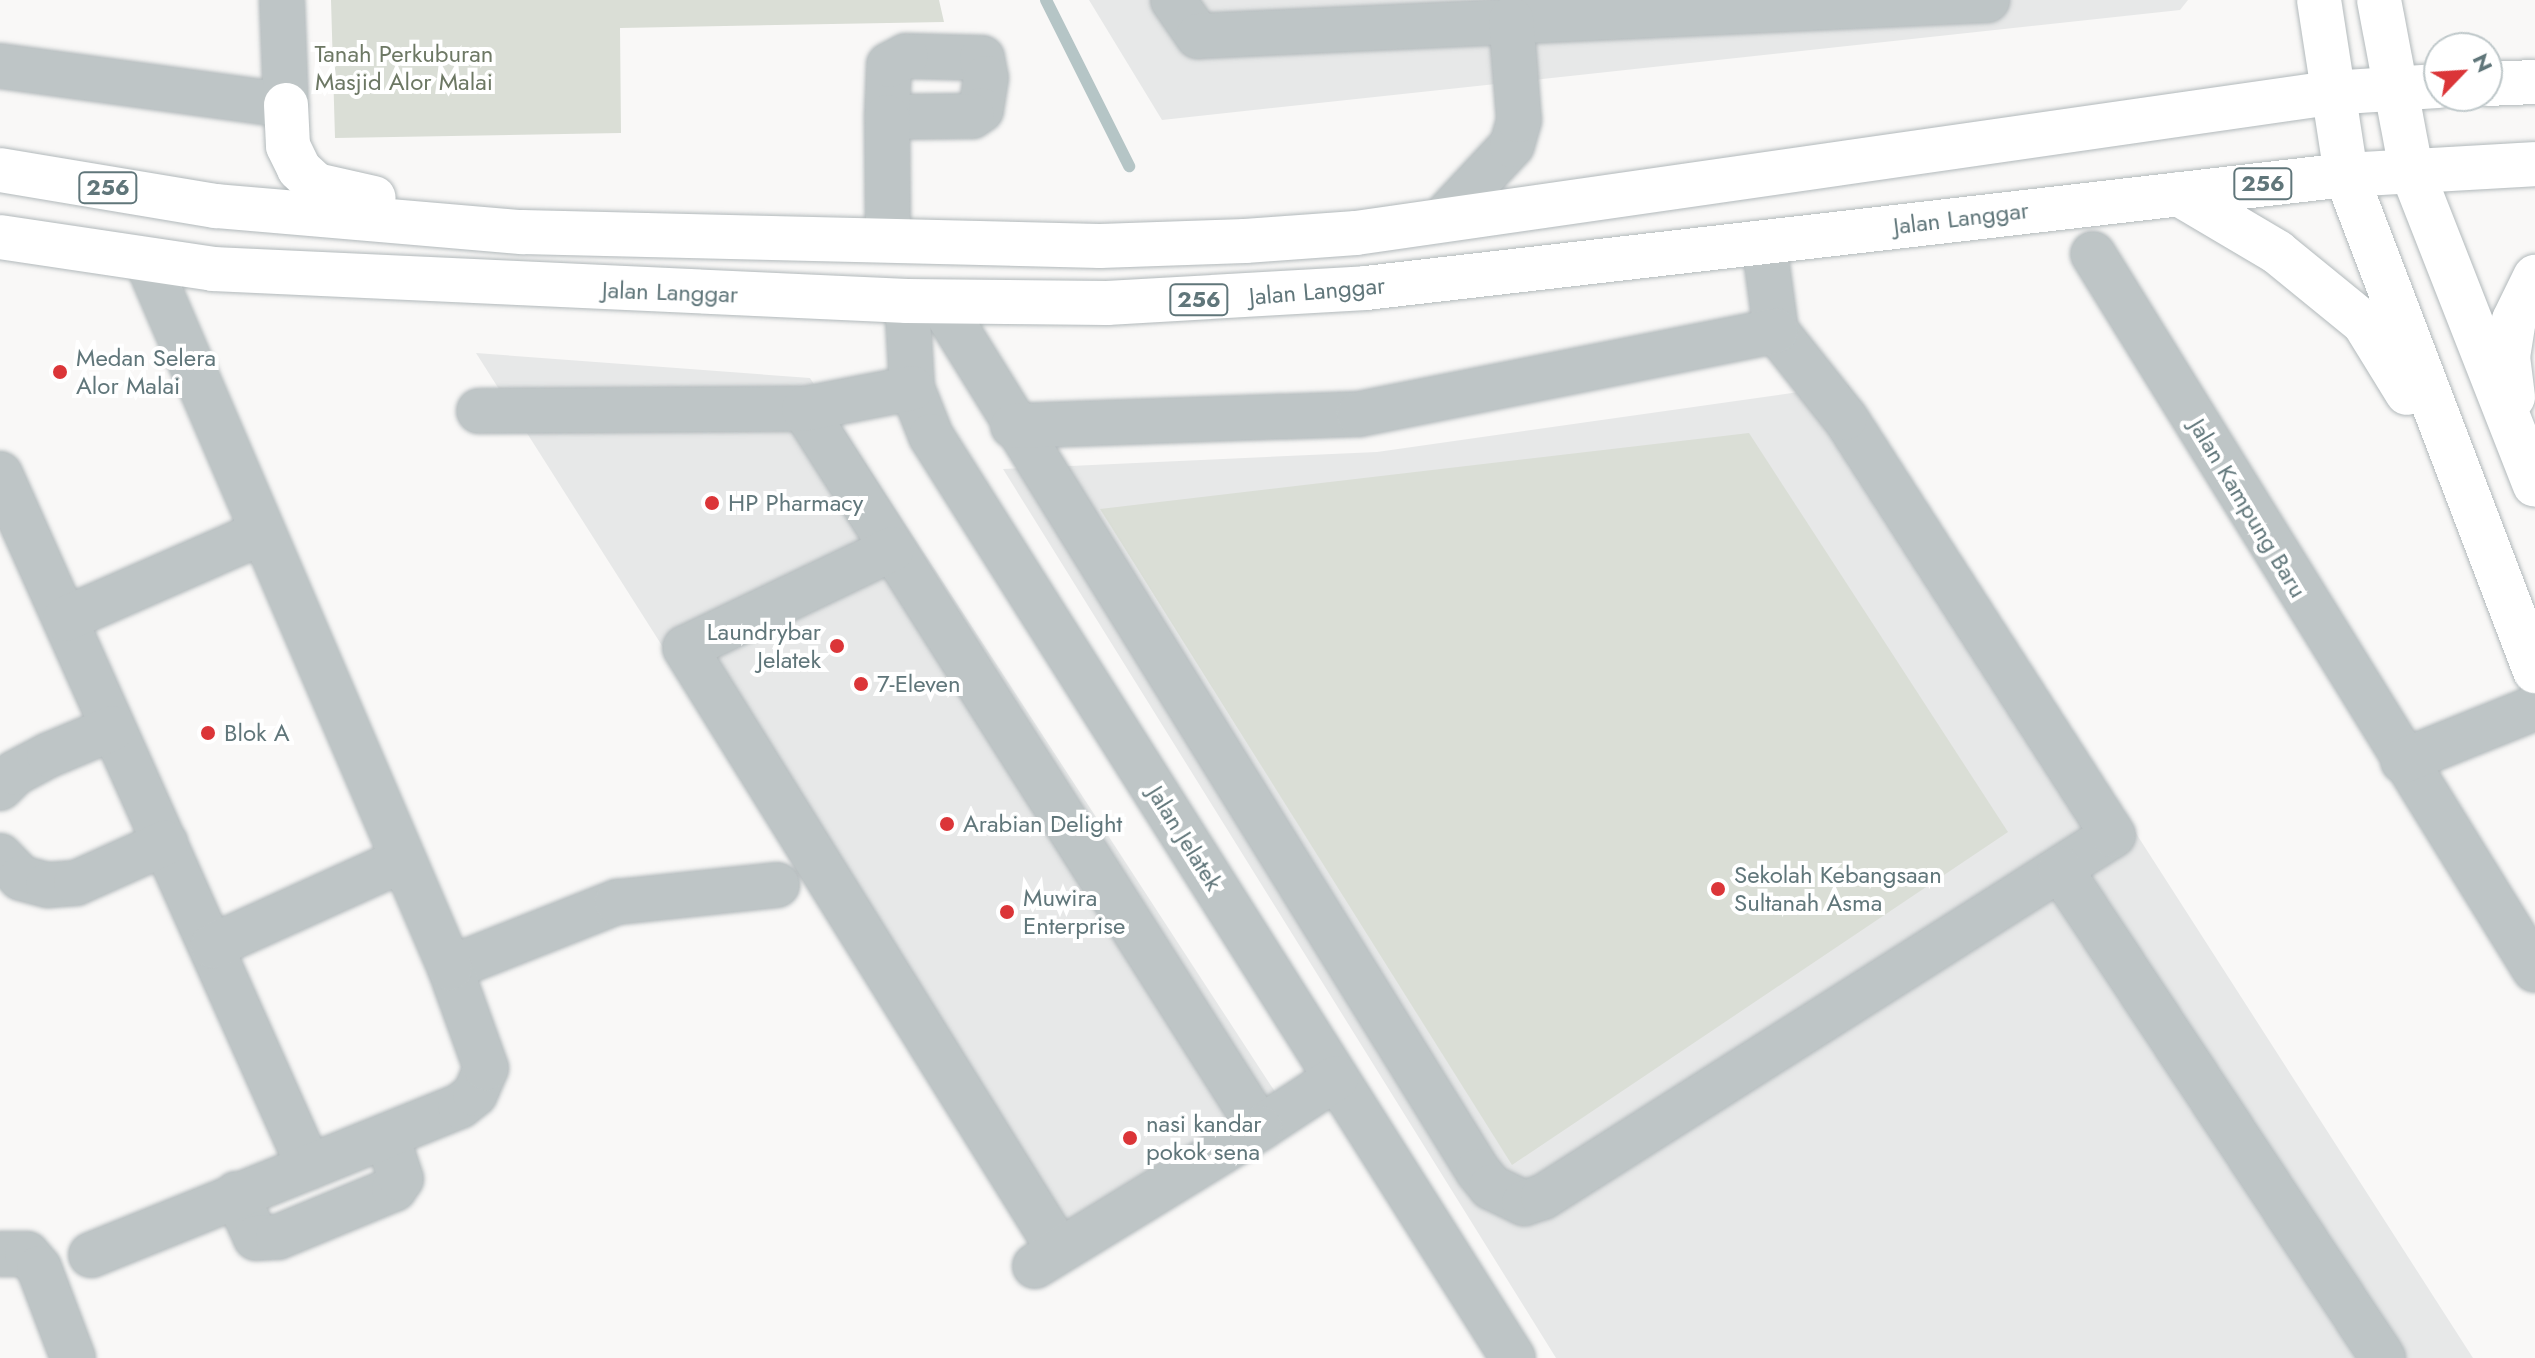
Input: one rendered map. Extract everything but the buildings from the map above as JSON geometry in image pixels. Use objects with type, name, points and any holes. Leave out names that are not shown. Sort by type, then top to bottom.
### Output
[{"type":"main road","points":[[2319,0],[2330,93],[2346,175],[2535,671]]},
{"type":"main road","points":[[2379,0],[2411,169],[2528,468]]},
{"type":"main road","points":[[2503,83],[2535,82]]},
{"type":"main road","name":"256","points":[[0,170],[216,206],[522,232],[1100,246],[1356,233],[2330,93],[2423,87]]},
{"type":"main road","points":[[286,105],[288,146],[299,169],[316,185],[522,232]]},
{"type":"main road","name":"Jalan Langgar","points":[[0,237],[147,261],[463,283],[924,301],[1249,297],[1764,243],[2346,175],[2535,164]]},
{"type":"main road","points":[[2179,194],[2277,252],[2364,323],[2459,476]]},
{"type":"main road","points":[[2528,468],[2508,357],[2514,320],[2535,277]]},
{"type":"street","points":[[0,66],[286,105],[282,0]]},
{"type":"street","points":[[1173,0],[1198,36],[1511,19],[1987,0]]},
{"type":"street","points":[[1443,219],[1512,145],[1519,120],[1511,19]]},
{"type":"street","points":[[887,117],[888,239]]},
{"type":"street","points":[[924,301],[1013,426],[1478,1171],[1506,1197],[1524,1203],[1543,1197],[2113,835],[1845,418],[1776,331],[1764,243]]},
{"type":"street","name":"Jalan Kampung Baru","points":[[2093,254],[2403,761],[2535,970]]},
{"type":"street","points":[[91,1255],[460,1106],[482,1082],[485,1053],[147,261]]},
{"type":"street","name":"Jalan Jelatek","points":[[924,301],[912,388],[931,436],[1513,1358]]},
{"type":"street","points":[[1013,426],[1359,414],[1776,331]]},
{"type":"street","points":[[479,411],[804,409],[912,388]]},
{"type":"street","points":[[804,409],[1260,1128]]},
{"type":"street","points":[[0,474],[309,1167]]},
{"type":"street","points":[[65,619],[261,533]]},
{"type":"street","points":[[892,549],[685,648],[1047,1258],[1336,1078]]},
{"type":"street","points":[[2403,761],[2535,708]]},
{"type":"street","points":[[0,788],[15,773],[113,728]]},
{"type":"street","points":[[0,856],[21,878],[76,883],[165,843]]},
{"type":"street","points":[[213,946],[403,860]]},
{"type":"street","points":[[2060,869],[2383,1358]]},
{"type":"street","points":[[450,968],[617,902],[777,885]]},
{"type":"street","points":[[236,1194],[256,1238],[278,1237],[394,1189],[401,1179],[387,1137]]},
{"type":"street","points":[[13,1254],[39,1268],[73,1358]]},
{"type":"shaded area","points":[[1089,0],[2188,0],[2180,10],[1162,120]]},
{"type":"shaded area","points":[[476,353],[810,378],[1296,1124],[1057,1267]]},
{"type":"shaded area","name":"Sekolah Kebangsaan Sultanah Asma","points":[[1848,385],[2473,1358],[1556,1358],[1003,469],[1377,452]]},
{"type":"green space","name":"Tanah Perkuburan Masjid Alor Malai","points":[[331,0],[939,0],[944,22],[620,28],[621,133],[335,138]]},
{"type":"green space","points":[[1749,433],[2008,832],[1512,1165],[1100,509]]},
{"type":"waterway","points":[[1046,0],[1129,166]]},
{"type":"place","name":"Medan Selera Alor Malai","points":[[60,372]]},
{"type":"place","name":"HP Pharmacy","points":[[712,503]]},
{"type":"place","name":"Laundrybar Jelatek","points":[[837,646]]},
{"type":"place","name":"7-Eleven","points":[[861,684]]},
{"type":"place","name":"Blok A","points":[[208,733]]},
{"type":"place","name":"Arabian Delight","points":[[947,824]]},
{"type":"place","name":"Sekolah Kebangsaan Sultanah Asma","points":[[1718,889]]},
{"type":"place","name":"Muwira Enterprise","points":[[1007,912]]},
{"type":"place","name":"nasi kandar pokok sena","points":[[1130,1138]]}]
